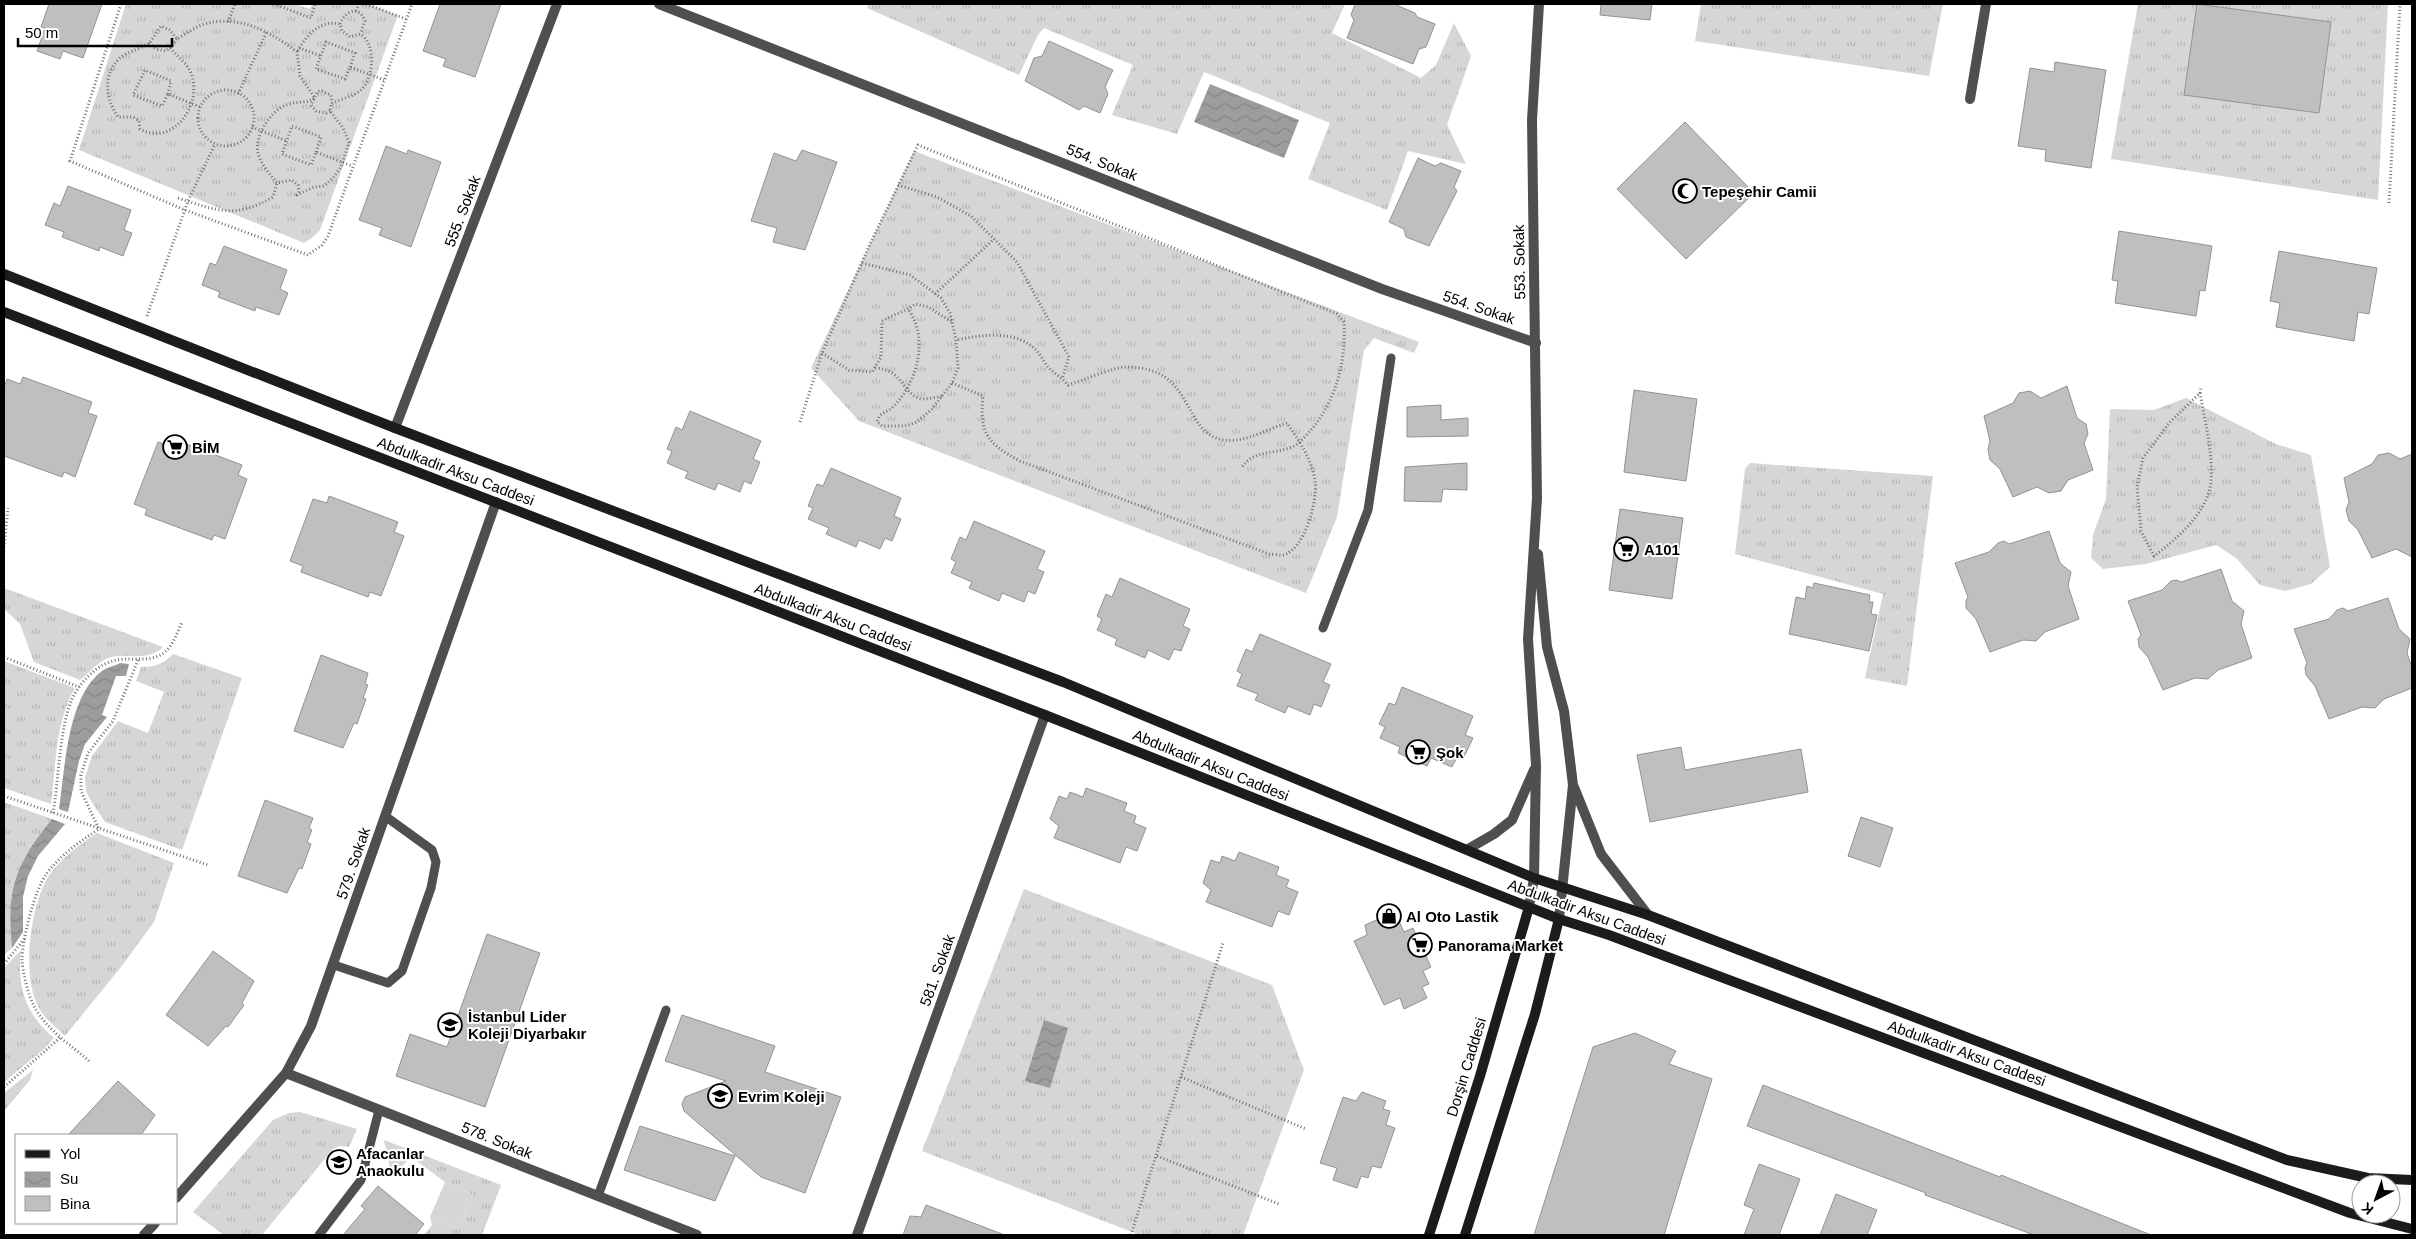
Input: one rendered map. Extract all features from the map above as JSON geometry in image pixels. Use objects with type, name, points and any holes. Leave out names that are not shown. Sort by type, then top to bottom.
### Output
[{"type":"main road","name":"Abdulkadir Aksu Caddesi","points":[[4,274],[395,428],[1063,682],[1534,878],[1648,915],[2287,1160],[2368,1178],[2412,1180]]},
{"type":"main road","name":"Abdulkadir Aksu Caddesi","points":[[4,312],[1045,715],[1558,919],[1609,936],[2350,1212],[2412,1229]]},
{"type":"main road","name":"Dorşin Caddesi","points":[[1429,1235],[1480,1076],[1529,907]]},
{"type":"main road","points":[[1465,1235],[1535,1014],[1553,948],[1558,919]]},
{"type":"street","name":"555. Sokak","points":[[395,428],[557,4]]},
{"type":"street","name":"554. Sokak","points":[[659,4],[1373,285],[1536,343]]},
{"type":"street","name":"553. Sokak","points":[[1535,520],[1537,498],[1536,343],[1532,120],[1539,4]]},
{"type":"street","points":[[1970,99],[1986,4]]},
{"type":"street","name":"579. Sokak","points":[[178,1196],[286,1073],[311,1026],[496,502]]},
{"type":"street","points":[[1529,907],[1534,878],[1536,765],[1528,639],[1535,520]]},
{"type":"street","points":[[1535,520],[1547,647],[1564,711],[1572,785],[1563,886],[1558,919]]},
{"type":"street","name":"581. Sokak","points":[[857,1235],[1045,715]]},
{"type":"street","points":[[1468,850],[1512,820],[1536,765]]},
{"type":"street","points":[[1572,785],[1598,850],[1648,915]]},
{"type":"street","name":"578. Sokak","points":[[286,1073],[697,1235]]},
{"type":"street","points":[[144,1235],[154,1224]]},
{"type":"lane","points":[[1322,628],[1368,510],[1391,358]]},
{"type":"lane","points":[[334,964],[388,983],[402,971],[431,888],[436,862],[432,850],[385,816]]},
{"type":"lane","points":[[598,1196],[666,1010]]},
{"type":"lane","points":[[318,1235],[361,1180],[379,1110]]},
{"type":"path","points":[[120,4],[70,161],[185,210],[308,255],[322,245],[328,236],[412,4]]},
{"type":"path","points":[[228,22],[236,4]]},
{"type":"path","points":[[274,4],[311,18],[315,4]]},
{"type":"path","points":[[356,11],[359,4]]},
{"type":"path","points":[[366,4],[406,19]]},
{"type":"path","points":[[2389,203],[2400,4]]},
{"type":"path","points":[[353,10],[363,16],[365,21],[360,34],[350,37],[342,31],[340,24],[343,16],[353,10]]},
{"type":"path","points":[[149,43],[156,49],[166,51],[177,39],[202,25],[228,22],[254,26],[267,31],[298,50],[321,56]]},
{"type":"path","points":[[315,98],[300,76],[298,50],[318,28],[326,24],[340,24]]},
{"type":"path","points":[[170,48],[189,69],[193,77],[195,92],[193,104],[187,116],[175,126],[163,131],[145,132],[140,128],[139,121],[133,117],[118,117],[111,106],[108,94],[109,75],[119,59],[149,43],[161,26],[170,30],[177,39]]},
{"type":"path","points":[[238,94],[267,31]]},
{"type":"path","points":[[332,104],[359,91],[365,85],[371,51],[369,42],[360,34]]},
{"type":"path","points":[[326,42],[355,53],[350,66],[345,79],[316,69],[326,42]]},
{"type":"path","points":[[350,66],[384,80]]},
{"type":"path","points":[[145,70],[172,81],[168,94],[162,106],[133,95],[145,70]]},
{"type":"path","points":[[226,90],[238,94],[249,103],[253,112],[252,127],[245,139],[237,144],[228,146],[215,144],[203,135],[199,127],[200,107],[209,95],[217,92],[226,90]]},
{"type":"path","points":[[318,91],[327,92],[334,101],[330,111],[321,113],[312,108],[311,105],[318,91]]},
{"type":"path","points":[[168,94],[200,107]]},
{"type":"path","points":[[178,198],[215,210],[240,211],[255,208],[274,197],[277,183],[262,163],[257,151],[262,131],[271,117],[288,104],[310,101],[315,98]]},
{"type":"path","points":[[277,183],[292,180],[298,185],[297,195],[314,187],[324,186],[333,178],[342,162],[349,142],[343,128],[330,111]]},
{"type":"path","points":[[292,126],[321,137],[316,152],[312,165],[282,154],[292,126]]},
{"type":"path","points":[[252,127],[287,141]]},
{"type":"path","points":[[142,328],[188,201],[215,144]]},
{"type":"path","points":[[800,422],[822,353],[918,145],[1337,314],[1344,322],[1345,344],[1338,381],[1322,416],[1294,447],[1248,458],[1241,468]]},
{"type":"path","points":[[316,152],[352,166]]},
{"type":"path","points":[[898,185],[938,197],[971,216],[1017,262],[1069,357],[1062,379]]},
{"type":"path","points":[[935,294],[994,239]]},
{"type":"path","points":[[862,263],[910,275],[941,298],[950,313],[956,340],[958,368],[952,383],[932,409],[917,422],[882,426],[877,422],[882,412],[892,408],[908,390],[917,364],[919,350],[917,328],[909,310]]},
{"type":"path","points":[[822,353],[849,370],[872,372],[881,357],[882,321],[895,313],[909,310],[915,304],[928,307],[953,323]]},
{"type":"path","points":[[952,383],[983,396],[983,424],[988,439],[1002,452],[1020,461],[1269,554],[1283,555],[1295,548],[1306,529],[1314,505],[1315,482],[1309,459],[1286,423],[1242,440],[1224,440],[1211,435],[1197,421],[1175,384],[1162,374],[1144,369],[1124,367],[1068,385],[1047,366],[1036,350],[1022,341],[1006,336],[982,335],[956,340]]},
{"type":"path","points":[[875,368],[891,370],[908,390],[923,399],[943,396]]},
{"type":"path","points":[[2200,388],[2211,483],[2200,510],[2176,540],[2154,556],[2141,531],[2137,487],[2144,458],[2170,422],[2200,393]]},
{"type":"path","points":[[4,547],[8,508]]},
{"type":"path","points":[[53,813],[65,726],[72,700],[79,687],[96,670],[107,663],[117,660],[138,660],[158,656],[167,651],[182,622]]},
{"type":"path","points":[[4,657],[79,687]]},
{"type":"path","points":[[99,829],[81,791],[81,775],[88,753],[113,721],[138,660]]},
{"type":"path","points":[[4,796],[208,864]]},
{"type":"path","points":[[89,1060],[61,1037],[35,1008],[31,999],[22,960],[37,891],[46,875],[68,850],[99,829]]},
{"type":"path","points":[[4,964],[26,938]]},
{"type":"path","points":[[1131,1235],[1223,942]]},
{"type":"path","points":[[4,1087],[61,1037]]},
{"type":"path","points":[[1181,1077],[1306,1129]]},
{"type":"path","points":[[1156,1156],[1279,1204]]},
{"type":"green space","points":[[126,4],[295,4],[310,9],[312,4],[368,4],[398,15],[320,230],[312,238],[304,243],[79,150]]},
{"type":"green space","points":[[868,4],[1345,4],[1332,33],[1421,78],[1436,65],[1454,23],[1471,56],[1447,125],[1466,164],[1408,151],[1387,210],[1308,179],[1330,123],[1204,72],[1177,134],[1112,115],[1133,65],[1044,28],[1038,35],[1019,75],[867,8]]},
{"type":"green space","points":[[1701,4],[1943,4],[1929,76],[1695,41]]},
{"type":"green space","points":[[2138,4],[2388,4],[2378,200],[2111,159]]},
{"type":"green space","points":[[914,151],[1419,342],[1414,353],[1374,338],[1364,350],[1337,517],[1306,593],[859,421],[811,368]]},
{"type":"green space","points":[[2186,398],[2276,444],[2311,455],[2330,567],[2311,584],[2285,591],[2260,585],[2236,558],[2216,545],[2146,564],[2103,569],[2091,558],[2093,535],[2106,499],[2110,409],[2154,410]]},
{"type":"green space","points":[[1750,463],[1933,476],[1907,686],[1865,678],[1883,594],[1735,554],[1745,469]]},
{"type":"green space","points":[[4,588],[163,647],[157,652],[145,656],[111,657],[98,664],[80,680],[34,662],[20,624],[4,609]]},
{"type":"green space","points":[[173,654],[242,678],[182,850],[105,822],[86,791],[85,777],[92,756],[118,721],[148,733],[164,692],[136,681],[141,667],[159,664]]},
{"type":"green space","points":[[4,661],[75,688],[68,701],[60,730],[51,804],[4,788]]},
{"type":"green space","points":[[4,802],[52,819],[29,850],[16,878],[12,893],[11,909],[12,948],[4,955]]},
{"type":"green space","points":[[97,833],[174,863],[154,922],[121,967],[65,1036],[44,1016],[33,995],[29,961],[32,923],[42,890],[53,870],[77,847]]},
{"type":"green space","points":[[1024,889],[1272,985],[1304,1070],[1243,1235],[1140,1235],[922,1151]]},
{"type":"green space","points":[[21,950],[20,976],[25,998],[36,1019],[54,1038],[44,1049],[4,1082],[4,968]]},
{"type":"green space","points":[[33,1070],[30,1080],[4,1111],[4,1093]]},
{"type":"green space","points":[[300,1112],[357,1129],[349,1147],[339,1146],[333,1149],[262,1235],[224,1235],[193,1212],[273,1120],[289,1113]]},
{"type":"green space","points":[[384,1140],[501,1185],[482,1235],[424,1235],[432,1225],[430,1217],[457,1229],[473,1195],[445,1182],[411,1157],[392,1177]]},
{"type":"green space","points":[[445,1182],[473,1195],[457,1229],[430,1217]]},
{"type":"water","points":[[1210,84],[1299,120],[1284,158],[1194,122]]},
{"type":"water","points":[[120,663],[129,664],[126,676],[116,676],[102,715],[107,717],[85,744],[79,761],[68,812],[59,809],[66,755],[81,698],[90,683],[102,671]]},
{"type":"water","points":[[52,819],[65,824],[38,856],[28,876],[23,897],[23,932],[12,948],[11,910],[12,894],[16,879],[29,850]]},
{"type":"water","points":[[1044,1020],[1068,1028],[1050,1088],[1025,1081]]},
{"type":"building","points":[[49,4],[102,4],[83,58],[63,51],[60,59],[37,51],[45,28],[41,27]]},
{"type":"building","points":[[440,4],[501,4],[475,77],[443,66],[446,59],[423,51]]},
{"type":"building","points":[[1355,4],[1394,4],[1415,13],[1417,17],[1435,24],[1426,47],[1419,49],[1413,64],[1347,38],[1354,20],[1351,15]]},
{"type":"building","points":[[1601,4],[1652,4],[1650,20],[1600,15]]},
{"type":"building","points":[[2197,4],[2331,22],[2319,113],[2184,95]]},
{"type":"building","points":[[1049,41],[1113,70],[1105,87],[1108,94],[1100,113],[1084,106],[1079,110],[1025,81],[1034,58],[1042,56]]},
{"type":"building","points":[[2055,62],[2106,70],[2091,168],[2045,161],[2046,150],[2018,146],[2030,68],[2054,72]]},
{"type":"building","name":"Tepeşehir Camii","points":[[1685,122],[1754,193],[1686,259],[1617,189]]},
{"type":"building","points":[[386,146],[407,154],[408,150],[441,162],[411,247],[379,235],[382,228],[359,220]]},
{"type":"building","points":[[802,150],[837,162],[805,250],[773,242],[777,228],[751,221],[774,153],[796,161]]},
{"type":"building","points":[[1418,158],[1435,166],[1441,163],[1461,171],[1454,187],[1457,191],[1429,246],[1406,237],[1404,229],[1389,222]]},
{"type":"building","points":[[68,186],[131,210],[124,230],[132,233],[123,256],[100,247],[99,251],[62,237],[64,232],[45,225],[54,203],[60,206]]},
{"type":"building","points":[[2119,231],[2212,246],[2205,291],[2200,290],[2196,316],[2115,303],[2118,281],[2112,280]]},
{"type":"building","points":[[224,246],[287,270],[280,289],[288,293],[279,315],[256,307],[255,311],[218,297],[220,292],[202,285],[210,263],[216,265]]},
{"type":"building","points":[[2279,251],[2377,268],[2369,314],[2358,312],[2354,341],[2276,327],[2280,303],[2270,301]]},
{"type":"building","points":[[23,377],[92,402],[88,413],[97,416],[75,477],[64,472],[62,477],[4,456],[4,388],[7,379],[20,384]]},
{"type":"building","points":[[2067,386],[2077,418],[2086,424],[2088,434],[2084,443],[2093,470],[2068,480],[2061,491],[2049,493],[2037,487],[2013,497],[2000,469],[1990,460],[1988,449],[1990,441],[1984,416],[2013,403],[2019,393],[2030,391],[2041,398]]},
{"type":"building","points":[[1634,390],[1697,399],[1686,481],[1624,472]]},
{"type":"building","points":[[1441,405],[1441,420],[1468,418],[1468,436],[1407,437],[1407,407]]},
{"type":"building","points":[[690,411],[761,441],[753,459],[760,462],[751,484],[744,481],[740,492],[718,483],[715,490],[685,478],[688,472],[667,463],[672,451],[667,449],[676,427],[682,430]]},
{"type":"building","points":[[173,439],[242,465],[238,475],[247,479],[225,539],[214,535],[212,540],[145,515],[147,509],[134,504],[158,442],[170,446]]},
{"type":"building","points":[[2389,453],[2400,459],[2412,454],[2412,557],[2396,549],[2372,558],[2358,530],[2349,521],[2346,510],[2349,502],[2344,478],[2372,464],[2378,455]]},
{"type":"building","points":[[1467,463],[1467,490],[1443,489],[1441,502],[1404,501],[1405,467]]},
{"type":"building","points":[[831,468],[901,498],[894,516],[901,519],[892,541],[885,538],[880,549],[859,540],[856,547],[826,534],[829,528],[808,519],[813,508],[808,506],[817,484],[823,486]]},
{"type":"building","points":[[329,496],[398,522],[394,532],[404,536],[381,596],[370,592],[368,597],[301,572],[303,566],[290,561],[313,499],[327,503]]},
{"type":"building","points":[[1620,509],[1683,518],[1672,599],[1609,590]]},
{"type":"building","points":[[974,521],[1045,551],[1037,569],[1044,572],[1035,594],[1028,591],[1024,602],[1002,593],[999,601],[969,588],[972,582],[951,573],[956,562],[951,559],[960,537],[966,540]]},
{"type":"building","points":[[2049,531],[2060,563],[2071,572],[2068,586],[2079,619],[2045,632],[2036,641],[2023,640],[1990,652],[1976,619],[1966,608],[1968,597],[1955,563],[1989,552],[1998,543],[2004,541],[2009,544]]},
{"type":"building","points":[[2221,569],[2232,601],[2244,611],[2241,624],[2252,658],[2218,670],[2208,679],[2195,678],[2163,690],[2148,657],[2139,647],[2138,639],[2141,635],[2128,601],[2162,590],[2171,581],[2177,580],[2181,582]]},
{"type":"building","points":[[1120,578],[1190,609],[1183,626],[1190,629],[1181,651],[1174,649],[1169,660],[1148,650],[1145,658],[1115,645],[1117,639],[1097,630],[1102,619],[1097,616],[1106,594],[1112,597]]},
{"type":"building","points":[[1814,583],[1870,595],[1869,602],[1873,602],[1871,614],[1877,615],[1869,651],[1789,634],[1796,597],[1805,599],[1807,586],[1813,588]]},
{"type":"building","points":[[2388,598],[2399,629],[2410,639],[2407,653],[2412,668],[2412,688],[2384,699],[2375,708],[2362,707],[2329,719],[2315,686],[2306,675],[2305,668],[2307,663],[2294,629],[2329,619],[2337,610],[2343,608],[2348,611]]},
{"type":"building","points":[[1260,634],[1331,664],[1323,682],[1330,685],[1321,707],[1314,704],[1310,715],[1288,706],[1285,713],[1255,700],[1258,694],[1237,686],[1242,674],[1237,671],[1246,649],[1252,652]]},
{"type":"building","points":[[321,655],[368,673],[365,684],[368,685],[363,698],[366,699],[357,724],[354,723],[343,748],[294,731]]},
{"type":"building","points":[[1402,687],[1473,716],[1465,735],[1473,738],[1463,759],[1457,757],[1452,767],[1431,758],[1427,766],[1398,753],[1400,747],[1380,738],[1385,727],[1379,724],[1389,703],[1395,705]]},
{"type":"building","points":[[1681,747],[1685,770],[1801,749],[1808,792],[1650,822],[1637,755]]},
{"type":"building","points":[[1086,788],[1127,803],[1124,811],[1136,816],[1134,823],[1146,828],[1137,851],[1126,847],[1120,863],[1054,838],[1059,826],[1050,819],[1059,796],[1067,799],[1070,792],[1083,797]]},
{"type":"building","points":[[265,800],[313,818],[309,828],[312,830],[307,842],[311,844],[302,869],[299,868],[287,893],[238,876]]},
{"type":"building","points":[[1861,817],[1893,828],[1880,867],[1848,856]]},
{"type":"building","points":[[1239,852],[1279,867],[1276,875],[1289,880],[1286,887],[1298,892],[1289,915],[1278,911],[1272,927],[1206,902],[1211,890],[1203,883],[1211,860],[1220,863],[1222,856],[1235,861]]},
{"type":"building","points":[[1388,915],[1391,922],[1398,919],[1404,932],[1413,928],[1431,967],[1423,971],[1429,984],[1422,987],[1427,998],[1404,1009],[1400,998],[1384,1005],[1354,941],[1367,935],[1365,925]]},
{"type":"building","points":[[487,934],[540,953],[485,1107],[396,1076],[410,1034],[447,1047]]},
{"type":"building","points":[[213,951],[254,981],[242,1003],[244,1005],[228,1027],[226,1026],[208,1046],[166,1015]]},
{"type":"building","points":[[682,1015],[775,1046],[765,1072],[841,1097],[805,1193],[761,1177],[684,1111],[682,1104],[685,1097],[726,1081],[665,1061]]},
{"type":"building","points":[[1635,1033],[1676,1051],[1669,1064],[1712,1079],[1664,1235],[1534,1235],[1593,1047]]},
{"type":"building","points":[[118,1081],[155,1115],[142,1134],[69,1134]]},
{"type":"building","points":[[1763,1085],[2000,1177],[2001,1175],[2151,1235],[2034,1235],[1925,1195],[1926,1193],[1747,1126]]},
{"type":"building","points":[[1362,1092],[1386,1101],[1383,1109],[1390,1111],[1386,1125],[1395,1128],[1381,1168],[1372,1166],[1368,1178],[1361,1176],[1357,1188],[1333,1180],[1337,1168],[1320,1163],[1343,1097],[1356,1101]]},
{"type":"building","points":[[640,1126],[735,1156],[715,1201],[624,1170]]},
{"type":"building","points":[[1759,1164],[1800,1179],[1779,1235],[1744,1235],[1754,1209],[1744,1205]]},
{"type":"building","points":[[378,1186],[424,1224],[415,1235],[343,1235],[365,1209],[361,1206]]},
{"type":"building","points":[[1836,1194],[1877,1210],[1867,1235],[1820,1235]]},
{"type":"building","points":[[926,1205],[1002,1235],[903,1235],[910,1216],[921,1217]]},
{"type":"place","name":"Tepeşehir Camii","points":[[1685,191]]},
{"type":"place","name":"BİM","points":[[175,447]]},
{"type":"place","name":"A101","points":[[1626,549]]},
{"type":"place","name":"Şok","points":[[1418,752]]},
{"type":"place","name":"Al Oto Lastik","points":[[1389,916]]},
{"type":"place","name":"Panorama Market","points":[[1420,945]]},
{"type":"place","name":"İstanbul Lider Koleji Diyarbakır","points":[[450,1025]]},
{"type":"place","name":"Evrim Koleji","points":[[720,1096]]},
{"type":"place","name":"Afacanlar Anaokulu","points":[[339,1162]]}]
